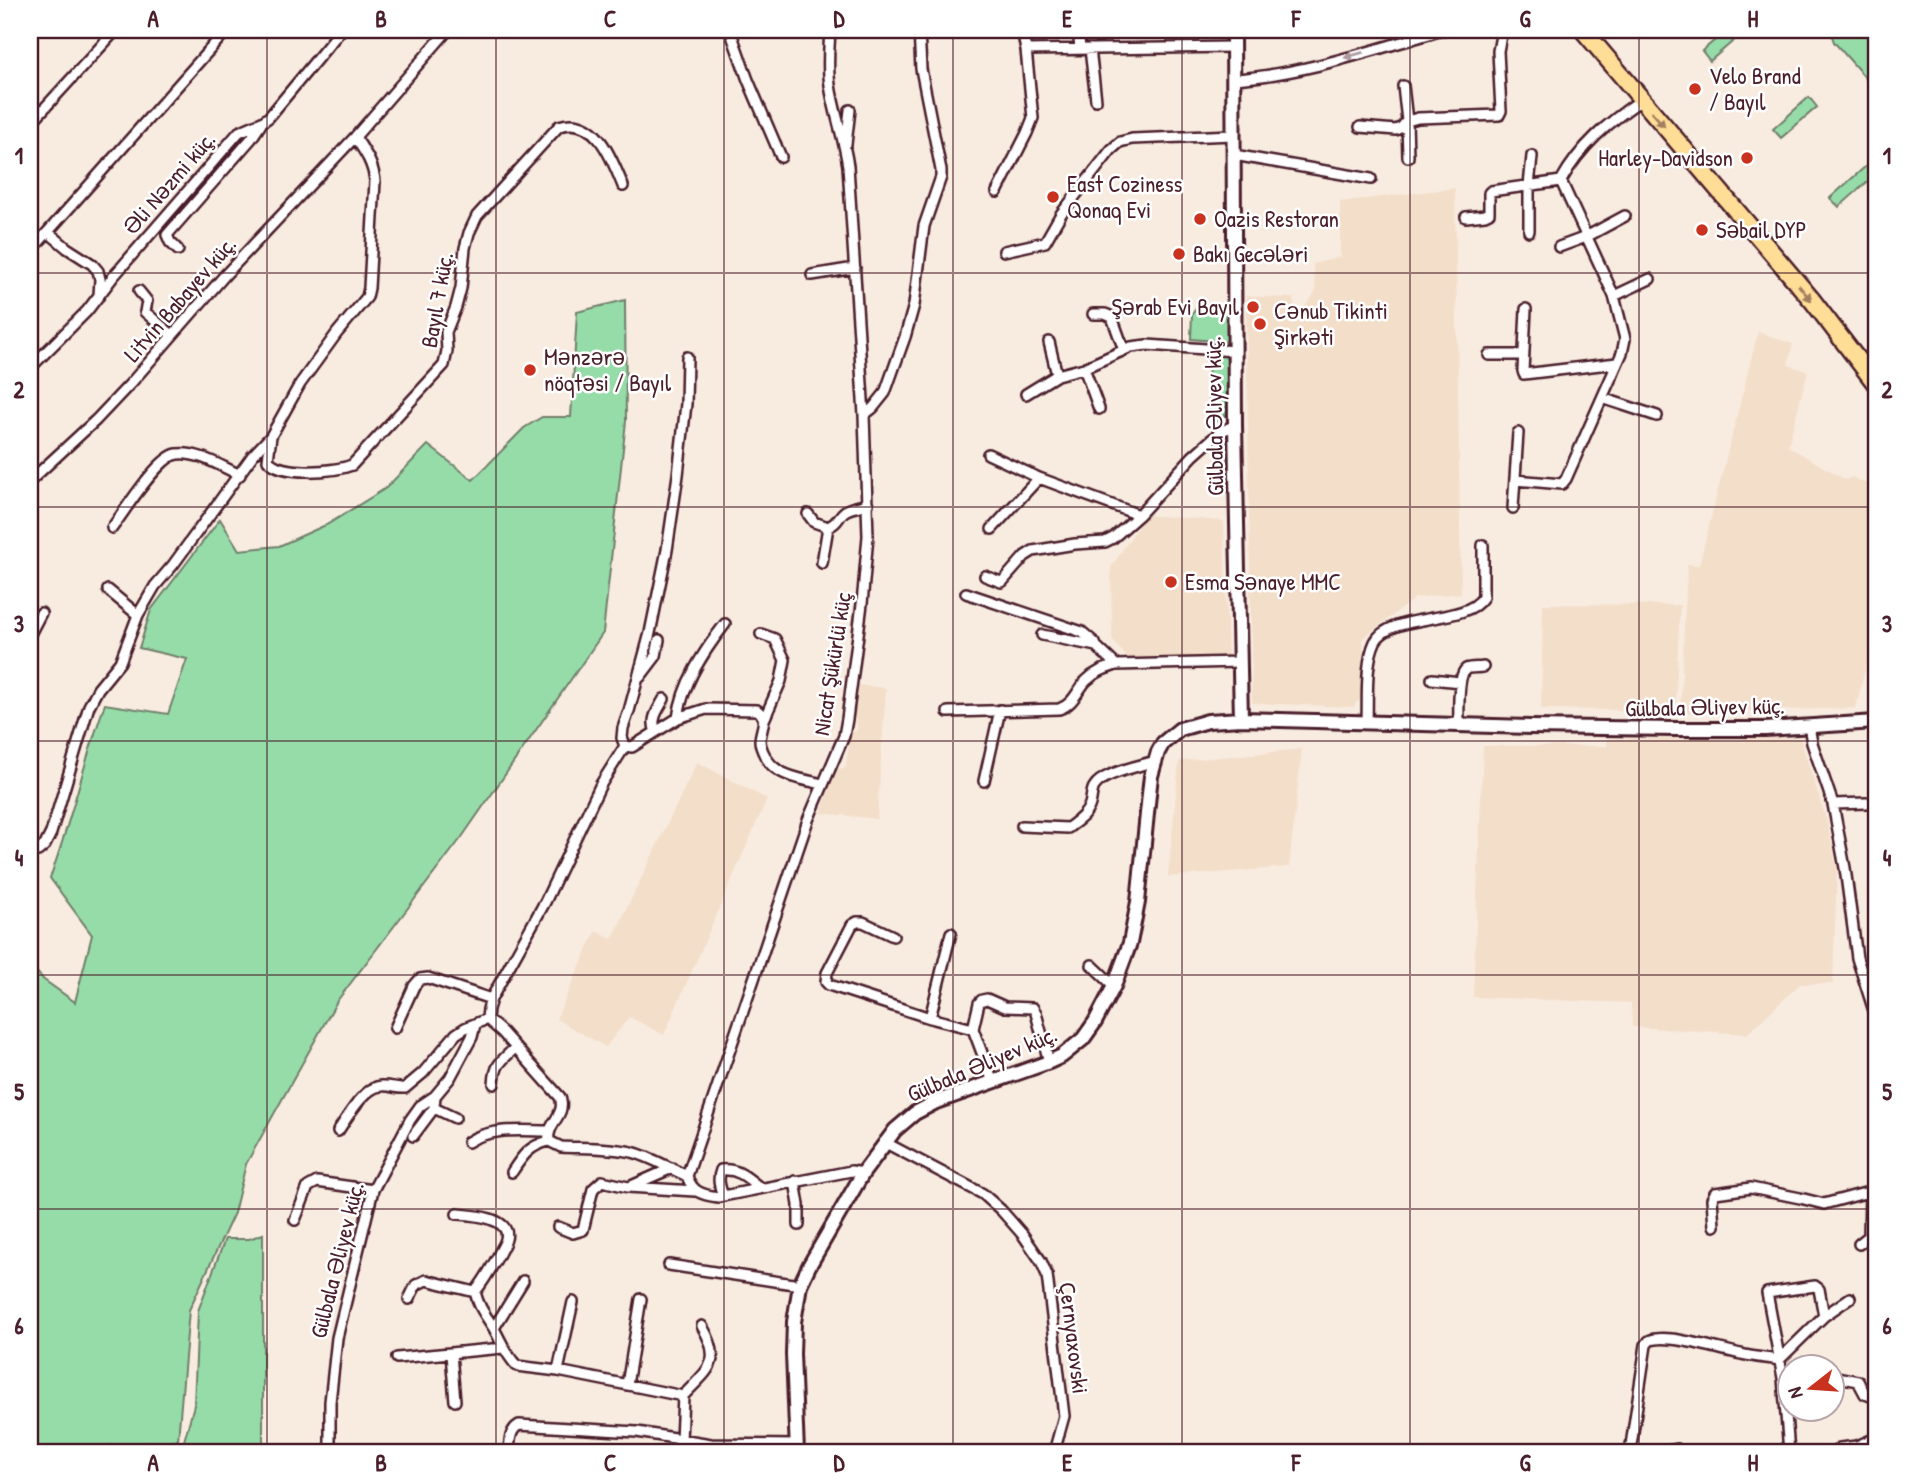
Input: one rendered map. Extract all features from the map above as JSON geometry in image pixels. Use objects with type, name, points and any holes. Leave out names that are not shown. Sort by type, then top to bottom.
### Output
[{"type":"highway","points":[[1583,30],[1812,300],[1876,384]]},
{"type":"street","points":[[30,124],[116,30]]},
{"type":"street","points":[[30,252],[227,30]]},
{"type":"street","name":"Əli Nəzmi küç.","points":[[30,368],[79,320],[239,132],[269,117],[341,30]]},
{"type":"street","name":"Litvin Babayev küç.","points":[[30,481],[96,420],[131,383],[225,275],[355,137],[448,30]]},
{"type":"street","points":[[730,30],[781,157]]},
{"type":"street","name":"Nicat Şükürlü küç","points":[[687,1176],[808,820],[844,736],[862,604],[868,536],[864,415],[845,146],[830,86],[828,64],[830,30]]},
{"type":"street","points":[[864,415],[885,393],[905,337],[914,305],[924,226],[942,170],[921,69],[919,30]]},
{"type":"street","points":[[997,192],[1033,118],[1022,30]]},
{"type":"street","points":[[1074,30],[1085,49],[1096,100]]},
{"type":"street","name":"Gülbala Əliyev küç.","points":[[1233,30],[1234,351],[1241,719]]},
{"type":"street","points":[[1234,79],[1302,69],[1443,30]]},
{"type":"street","points":[[1360,127],[1395,130],[1407,121],[1418,118],[1499,115],[1498,51],[1502,30]]},
{"type":"street","points":[[1026,50],[1233,47]]},
{"type":"street","points":[[1403,86],[1408,157]]},
{"type":"street","points":[[1561,181],[1598,132],[1641,100]]},
{"type":"street","points":[[845,146],[850,110]]},
{"type":"street","points":[[178,250],[167,234],[251,139],[261,122]]},
{"type":"street","name":"Bayıl 7 küç.","points":[[271,436],[268,460],[274,467],[299,470],[341,469],[352,465],[403,411],[444,365],[447,352],[446,332],[461,288],[465,248],[477,216],[559,126],[579,126],[598,136],[623,186]]},
{"type":"street","points":[[1004,251],[1045,242],[1061,214],[1120,142],[1132,139],[1234,135]]},
{"type":"street","points":[[30,847],[38,851],[45,845],[51,833],[89,706],[120,662],[138,615],[155,586],[253,455],[271,436],[300,384],[367,297],[375,181],[368,155],[355,137]]},
{"type":"street","points":[[1234,155],[1371,179]]},
{"type":"street","points":[[1529,231],[1532,156]]},
{"type":"street","points":[[1466,217],[1489,213],[1491,191],[1561,181]]},
{"type":"street","points":[[1515,480],[1562,484],[1566,479],[1618,363],[1625,338],[1614,296],[1561,181]]},
{"type":"street","points":[[1559,247],[1586,237],[1625,216]]},
{"type":"street","points":[[48,232],[98,271],[99,297]]},
{"type":"street","points":[[812,275],[855,268]]},
{"type":"street","points":[[1614,296],[1650,279]]},
{"type":"street","points":[[139,291],[148,301],[145,312],[173,335]]},
{"type":"street","points":[[1526,309],[1524,374],[1618,363]]},
{"type":"street","points":[[1093,314],[1112,317],[1124,350]]},
{"type":"street","points":[[1049,342],[1057,375]]},
{"type":"street","points":[[1026,394],[1057,375],[1084,368],[1131,347],[1147,345],[1234,351]]},
{"type":"street","points":[[1489,355],[1523,355]]},
{"type":"street","points":[[625,746],[622,728],[639,678],[658,596],[678,475],[686,404],[687,357]]},
{"type":"street","points":[[1084,368],[1099,409]]},
{"type":"street","points":[[1602,398],[1657,416]]},
{"type":"street","points":[[985,576],[998,582],[1003,581],[1020,561],[1033,551],[1105,542],[1139,515],[1193,456],[1220,432],[1235,425]]},
{"type":"street","points":[[1513,508],[1518,433]]},
{"type":"street","points":[[112,528],[156,469],[169,457],[177,454],[197,457],[240,475]]},
{"type":"street","points":[[988,454],[1039,478],[1139,515]]},
{"type":"street","points":[[992,529],[1039,478]]},
{"type":"street","points":[[808,514],[814,522],[828,527],[834,525],[847,510],[868,504]]},
{"type":"street","points":[[822,563],[828,527]]},
{"type":"street","points":[[1367,723],[1370,659],[1379,636],[1387,630],[1460,612],[1480,602],[1483,597],[1483,545]]},
{"type":"street","points":[[108,590],[138,615]]},
{"type":"street","points":[[966,593],[1082,632],[1116,665]]},
{"type":"street","points":[[30,634],[41,613]]},
{"type":"street","points":[[678,718],[682,694],[711,642],[725,624]]},
{"type":"street","points":[[761,634],[775,639],[785,660],[781,681],[764,720],[760,743],[773,767],[785,774],[822,783]]},
{"type":"street","points":[[1042,635],[1096,646]]},
{"type":"street","points":[[639,678],[656,656],[659,640]]},
{"type":"street","points":[[948,712],[1059,709],[1066,707],[1086,681],[1099,671],[1116,665],[1240,662]]},
{"type":"street","points":[[1459,725],[1460,682],[1468,668],[1483,667]]},
{"type":"street","points":[[1432,679],[1460,682]]},
{"type":"street","points":[[656,732],[654,718],[664,699]]},
{"type":"street","points":[[625,746],[632,747],[678,718],[706,709],[757,710],[764,720]]},
{"type":"street","points":[[984,780],[1000,709]]},
{"type":"street","name":"Gülbala Əliyev küç.","points":[[796,1449],[794,1322],[800,1285],[808,1266],[863,1173],[884,1142],[905,1120],[927,1106],[1062,1056],[1083,1039],[1095,1022],[1114,986],[1130,943],[1155,761],[1163,743],[1180,729],[1208,721],[1241,719],[1675,729],[1765,729],[1876,722]]},
{"type":"street","points":[[1808,726],[1833,804],[1857,958],[1876,1017]]},
{"type":"street","points":[[487,1019],[491,999],[545,902],[601,784],[625,746]]},
{"type":"street","points":[[1022,826],[1068,828],[1085,814],[1091,803],[1093,790],[1101,781],[1108,776],[1155,761]]},
{"type":"street","points":[[1833,804],[1867,803]]},
{"type":"street","points":[[892,936],[863,922],[852,925],[827,973],[826,982],[930,1018],[973,1028]]},
{"type":"street","points":[[930,1018],[951,933]]},
{"type":"street","points":[[1092,965],[1114,986]]},
{"type":"street","points":[[1865,981],[1876,972]]},
{"type":"street","points":[[396,1028],[414,986],[420,979],[428,978],[491,999]]},
{"type":"street","points":[[993,1082],[973,1028],[982,1000],[987,999],[1005,1007],[1033,1008],[1049,1062]]},
{"type":"street","points":[[338,1131],[369,1091],[378,1086],[405,1088],[423,1073],[456,1034],[487,1019]]},
{"type":"street","points":[[487,1019],[560,1097],[562,1106],[549,1136],[526,1152],[512,1172]]},
{"type":"street","name":"Gülbala Əliyev küç.","points":[[330,1452],[330,1402],[337,1338],[373,1190],[410,1120],[420,1106],[435,1096],[450,1078],[472,1037],[475,1025]]},
{"type":"street","points":[[494,1084],[497,1066],[515,1048]]},
{"type":"street","points":[[413,1136],[434,1108],[435,1096]]},
{"type":"street","points":[[434,1108],[455,1118]]},
{"type":"street","points":[[468,1142],[481,1135],[506,1132],[549,1136],[561,1147],[631,1152],[687,1176],[695,1191]]},
{"type":"street","name":"Çernyaxovski","points":[[884,1142],[983,1194],[1023,1235],[1041,1261],[1047,1275],[1064,1416],[1054,1452]]},
{"type":"street","points":[[628,1187],[672,1168]]},
{"type":"street","points":[[723,1196],[719,1186],[721,1170],[737,1171],[760,1188]]},
{"type":"street","points":[[558,1227],[573,1233],[583,1230],[593,1189],[602,1181],[628,1187],[695,1191],[704,1195],[723,1196],[851,1171],[863,1173]]},
{"type":"street","points":[[794,1181],[799,1205],[799,1224]]},
{"type":"street","points":[[295,1220],[312,1183],[373,1190]]},
{"type":"street","points":[[1714,1226],[1712,1199],[1715,1193],[1751,1188],[1824,1204],[1873,1191],[1869,1236],[1859,1244]]},
{"type":"street","points":[[457,1214],[491,1219],[501,1224],[506,1231],[507,1238],[485,1281],[475,1292]]},
{"type":"street","points":[[669,1265],[800,1285]]},
{"type":"street","points":[[409,1299],[416,1285],[426,1280],[475,1292]]},
{"type":"street","points":[[494,1328],[523,1281]]},
{"type":"street","points":[[1778,1352],[1767,1293],[1815,1286],[1819,1289],[1824,1316]]},
{"type":"street","points":[[475,1292],[480,1310],[494,1328],[503,1349],[517,1366],[558,1371],[683,1396]]},
{"type":"street","points":[[1787,1352],[1824,1316],[1850,1298]]},
{"type":"street","points":[[627,1385],[641,1299]]},
{"type":"street","points":[[558,1371],[573,1302]]},
{"type":"street","points":[[681,1440],[683,1396],[707,1371],[713,1360],[711,1341],[702,1326]]},
{"type":"street","points":[[1630,1452],[1646,1345],[1649,1341],[1654,1338],[1714,1346],[1776,1360]]},
{"type":"street","points":[[397,1358],[503,1349]]},
{"type":"street","points":[[451,1354],[455,1401]]},
{"type":"street","points":[[1846,1379],[1858,1381],[1865,1394],[1876,1398]]},
{"type":"street","points":[[1787,1422],[1788,1452]]},
{"type":"street","points":[[509,1452],[510,1438],[514,1428],[519,1425],[637,1432],[711,1444],[796,1449]]},
{"type":"street","points":[[1835,1452],[1840,1448],[1857,1446],[1876,1438]]},
{"type":"street","points":[[1662,1452],[1676,1449],[1681,1452]]},
{"type":"shaded area","points":[[1455,188],[1461,593],[1415,598],[1363,638],[1364,695],[1353,707],[1252,703],[1246,296],[1294,298],[1294,310],[1302,311],[1316,291],[1313,264],[1340,257],[1340,202]]},
{"type":"shaded area","points":[[1758,332],[1793,344],[1788,365],[1808,371],[1788,446],[1846,480],[1852,477],[1876,489],[1876,622],[1856,708],[1680,713],[1687,564],[1699,565]]},
{"type":"shaded area","points":[[1146,515],[1224,521],[1228,658],[1131,662],[1112,640],[1111,567]]},
{"type":"shaded area","points":[[1543,604],[1680,605],[1675,711],[1541,709]]},
{"type":"shaded area","points":[[857,685],[886,688],[877,819],[821,813],[834,770],[846,767],[850,734],[857,730],[857,721],[852,716]]},
{"type":"shaded area","points":[[1800,738],[1827,822],[1837,869],[1833,984],[1800,984],[1747,1034],[1632,1027],[1631,1003],[1473,997],[1483,746],[1607,746],[1607,739]]},
{"type":"shaded area","points":[[1302,749],[1289,867],[1168,877],[1179,761]]},
{"type":"shaded area","points":[[697,762],[767,799],[664,1035],[629,1017],[606,1047],[556,1019],[596,931],[612,939]]},
{"type":"green space","points":[[1727,30],[1746,30],[1710,61],[1702,51]]},
{"type":"green space","points":[[1834,30],[1876,30],[1876,90],[1834,42]]},
{"type":"green space","points":[[1809,97],[1817,107],[1781,138],[1773,129]]},
{"type":"green space","points":[[1866,166],[1874,176],[1839,207],[1830,198]]},
{"type":"green space","points":[[625,300],[626,421],[603,633],[462,837],[337,1001],[246,1164],[234,1213],[189,1310],[178,1440],[30,1452],[38,1315],[30,1304],[30,965],[44,980],[75,1002],[92,935],[50,878],[105,704],[168,714],[187,659],[139,648],[151,610],[220,519],[239,550],[279,546],[328,524],[386,488],[428,445],[473,480],[524,428],[542,417],[571,417],[577,312]]},
{"type":"green space","points":[[1200,304],[1227,306],[1227,342],[1191,339],[1192,314]]},
{"type":"green space","points":[[1208,353],[1227,354],[1229,412],[1210,427]]},
{"type":"green space","points":[[263,1234],[263,1452],[181,1452],[194,1405],[198,1311],[225,1239],[249,1239]]},
{"type":"place","name":"Velo Brand / Bayıl","points":[[1695,89]]},
{"type":"place","name":"Harley-Davidson","points":[[1747,158]]},
{"type":"place","name":"East Coziness Qonaq Evi","points":[[1053,197]]},
{"type":"place","name":"Oazis Restoran","points":[[1200,219]]},
{"type":"place","name":"Səbail DYP","points":[[1702,230]]},
{"type":"place","name":"Bakı Gecələri","points":[[1179,254]]},
{"type":"place","name":"Şərab Evi Bayıl","points":[[1253,307]]},
{"type":"place","name":"Cənub Tikinti Şirkəti","points":[[1260,324]]},
{"type":"place","name":"Mənzərə nöqtəsi / Bayıl","points":[[530,370]]},
{"type":"place","name":"Esma Sənaye MMC","points":[[1171,582]]}]
